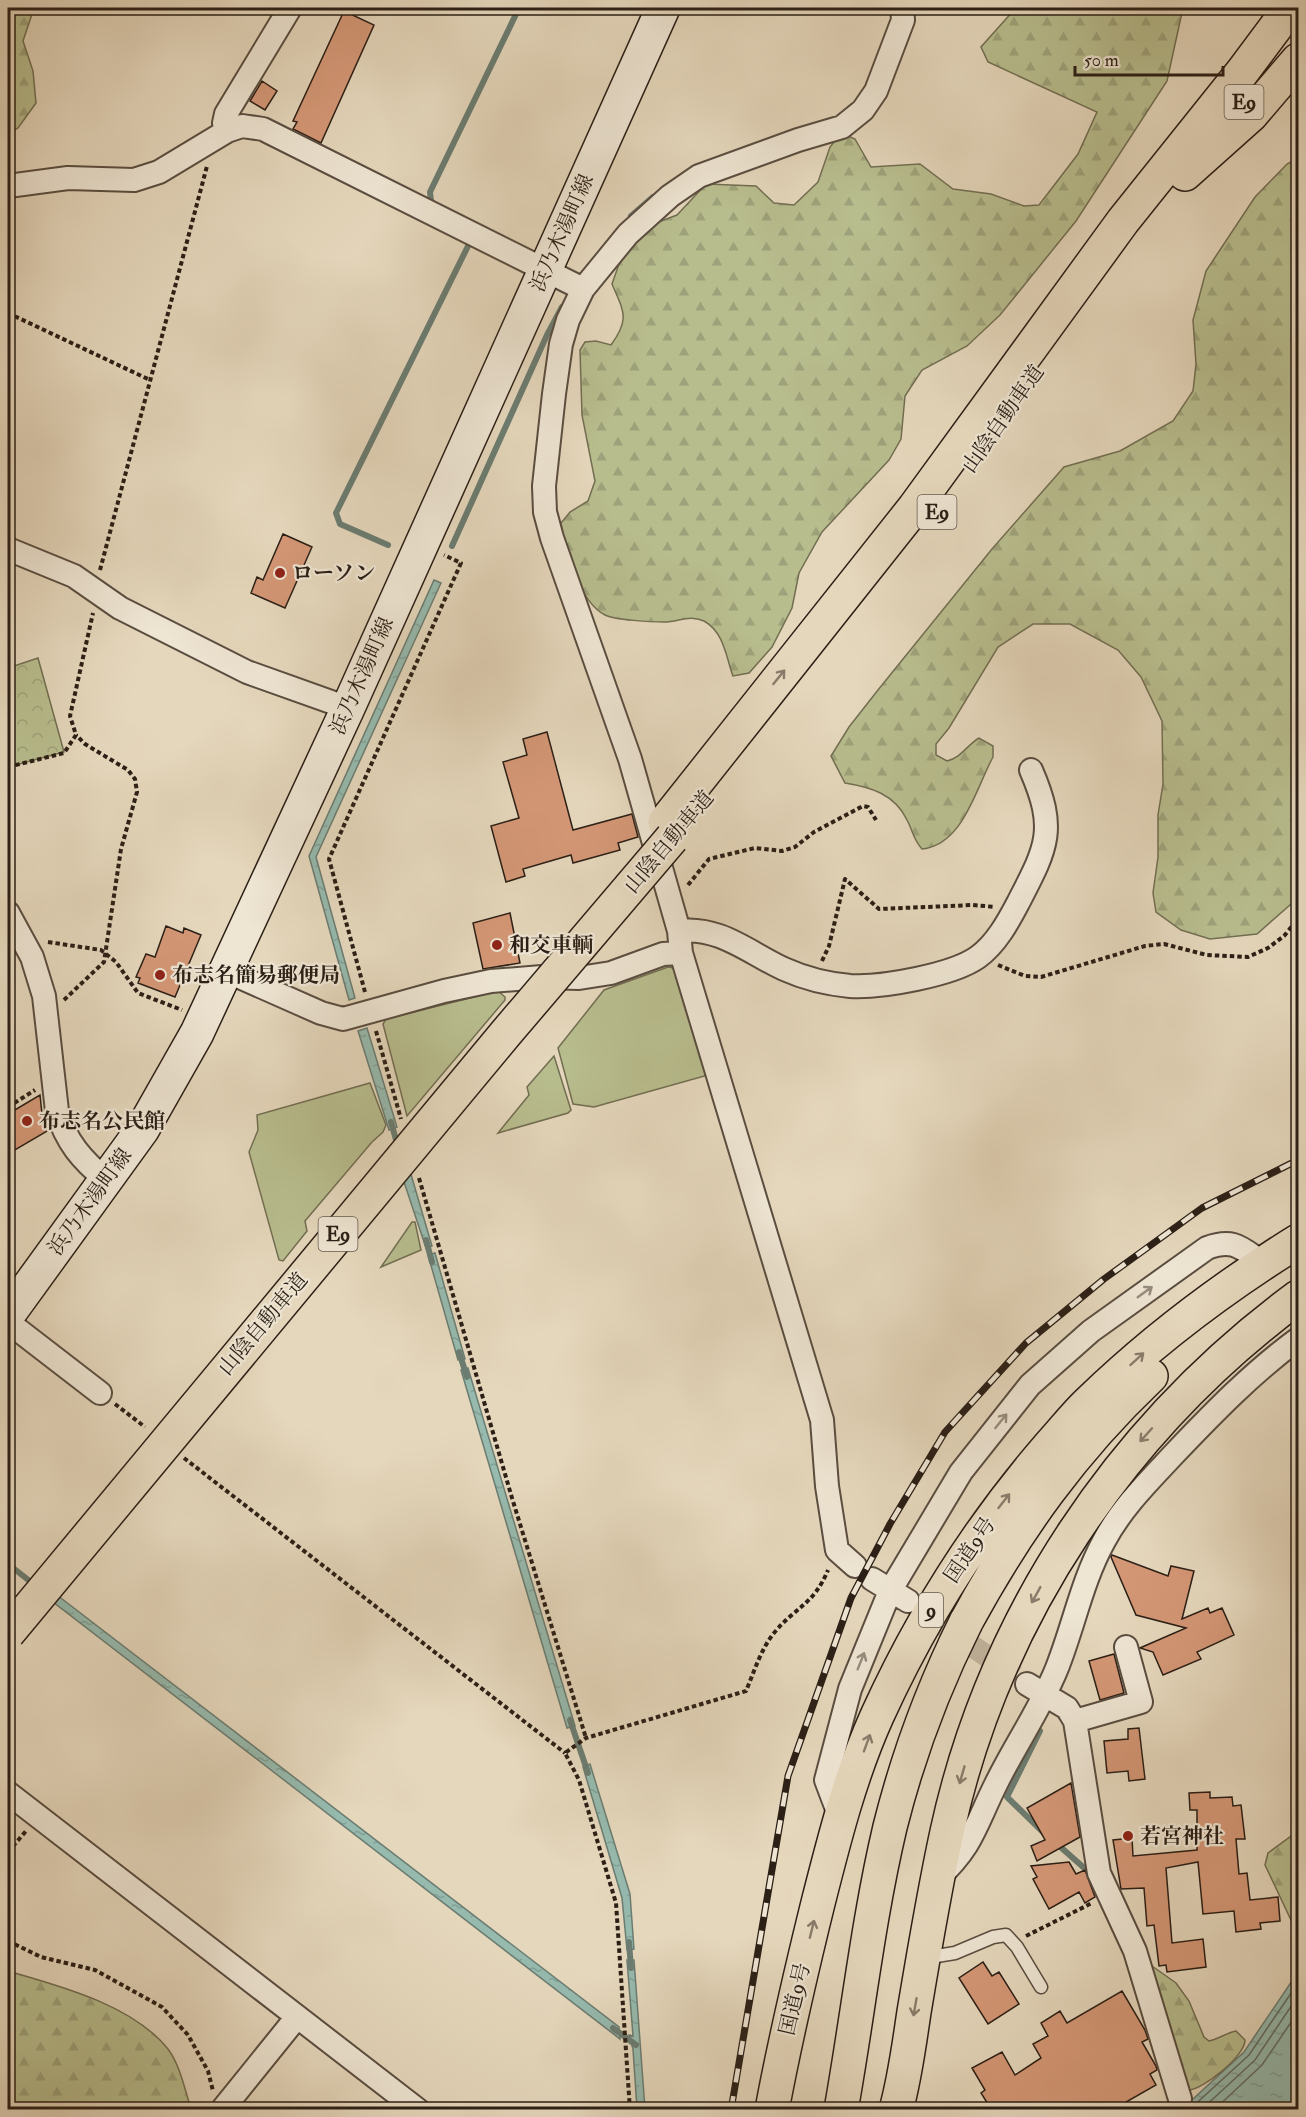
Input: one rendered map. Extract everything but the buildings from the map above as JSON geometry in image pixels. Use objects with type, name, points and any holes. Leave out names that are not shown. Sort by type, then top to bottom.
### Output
[{"type":"highway","name":"E9","points":[[1177,168],[1264,8]]},
{"type":"highway","name":"山陰自動車道","points":[[8,1611],[669,830],[797,690],[928,525],[1140,227],[1243,71],[1290,8]]},
{"type":"highway","name":"山陰自動車道","points":[[1177,168],[1257,86],[1299,27]]},
{"type":"highway","name":"E9","points":[[1177,168],[1251,115],[1299,60]]},
{"type":"highway","name":"山陰自動車道","points":[[8,1633],[506,1033],[669,830]]},
{"type":"highway","name":"国道9号","points":[[772,2109],[787,2028],[840,1817],[876,1719],[913,1641],[984,1527],[1031,1467],[1087,1403],[1167,1332],[1263,1263],[1299,1241]]},
{"type":"highway","points":[[841,2109],[870,1929],[891,1827],[923,1719],[973,1627],[1020,1528],[1083,1444],[1118,1407],[1196,1338],[1299,1265]]},
{"type":"highway","points":[[859,2109],[886,1927],[907,1830],[937,1729],[958,1678],[973,1627],[1013,1575],[1064,1498],[1131,1418],[1208,1349],[1299,1284]]},
{"type":"highway","points":[[896,2109],[947,1830],[982,1713],[1004,1659],[1065,1543],[1101,1490],[1182,1396],[1227,1354],[1299,1297]]},
{"type":"main road","name":"浜乃木湯町線","points":[[8,1315],[106,1180],[172,1080],[226,971],[348,708],[663,8]]},
{"type":"street","points":[[226,131],[224,123],[226,114],[290,8]]},
{"type":"street","points":[[881,1584],[837,1550],[827,1486],[822,1420],[680,942],[630,759],[552,538],[545,512],[544,486],[561,344],[568,320],[583,289],[628,234],[670,196],[699,176],[798,140],[842,127],[863,110],[876,91],[903,20],[902,8]]},
{"type":"street","points":[[8,186],[68,178],[134,180],[159,172],[226,131],[242,126],[263,129],[583,289]]},
{"type":"street","points":[[8,549],[74,576],[120,608],[247,672],[348,708]]},
{"type":"street","points":[[226,971],[321,1013],[343,1019],[444,991],[491,981],[542,977],[579,978],[611,973],[663,954],[680,942],[707,931],[784,969],[814,979],[851,986],[928,976],[958,968],[978,958],[991,945],[1013,913],[1047,840],[1048,830],[1042,794],[1031,770]]},
{"type":"street","points":[[8,913],[28,949],[39,977],[48,1016],[57,1111],[67,1140],[87,1164],[106,1180]]},
{"type":"street","points":[[840,1817],[826,1780],[881,1584],[961,1472],[1030,1385],[1091,1331],[1207,1248],[1222,1242],[1237,1245],[1263,1263]]},
{"type":"street","points":[[8,1322],[100,1393]]},
{"type":"street","points":[[937,1880],[959,1859],[971,1840],[1003,1770],[1035,1689],[1057,1668],[1084,1583],[1105,1539],[1144,1486],[1222,1403],[1299,1339]]},
{"type":"street","points":[[1075,1721],[1141,1702],[1126,1647]]},
{"type":"street","points":[[1035,1689],[1067,1708],[1075,1721],[1099,1873],[1135,1951],[1180,2099]]},
{"type":"street","points":[[8,1793],[418,2109]]},
{"type":"street","points":[[218,2102],[297,2017]]},
{"type":"lane","points":[[923,1959],[955,1953],[1000,1935],[1006,1935],[1013,1942],[1041,1987]]},
{"type":"path","points":[[48,1016],[103,965],[107,954],[121,849],[135,801],[136,785],[128,770],[85,744],[76,735],[70,716],[95,591],[206,170],[208,144]]},
{"type":"path","points":[[8,313],[150,380]]},
{"type":"path","points":[[8,767],[64,753],[76,735]]},
{"type":"path","points":[[670,899],[677,897],[709,860],[755,848],[782,851],[795,848],[814,832],[863,806],[868,807],[876,820]]},
{"type":"path","points":[[814,979],[829,946],[845,879],[879,909],[973,905],[991,906],[1013,913]]},
{"type":"path","points":[[978,958],[1025,976],[1041,977],[1145,946],[1164,944],[1207,955],[1248,957],[1268,948],[1284,936],[1299,919]]},
{"type":"path","points":[[28,949],[45,941],[101,950],[116,962],[138,993],[185,1011]]},
{"type":"path","points":[[8,1107],[53,1078]]},
{"type":"path","points":[[100,1393],[147,1429]]},
{"type":"path","points":[[175,1450],[565,1753],[579,1780],[616,1904],[630,2109]]},
{"type":"path","points":[[565,1753],[584,1740],[746,1691],[767,1642],[776,1630],[809,1603],[821,1586],[837,1550]]},
{"type":"path","points":[[8,1852],[39,1817]]},
{"type":"path","points":[[1013,1942],[1109,1895]]},
{"type":"path","points":[[8,1941],[41,1957],[95,1970],[162,2007],[188,2035],[208,2071],[218,2102]]},
{"type":"green space","points":[[8,8],[34,8],[23,41],[33,71],[36,103],[18,128],[8,134]]},
{"type":"green space","points":[[1054,8],[1183,8],[1167,81],[1076,221],[1000,315],[967,346],[922,370],[905,396],[901,439],[889,460],[822,532],[799,573],[792,608],[772,647],[749,673],[733,676],[720,638],[704,621],[689,618],[669,622],[643,621],[605,615],[588,599],[574,574],[565,547],[561,523],[570,512],[588,501],[595,481],[582,415],[580,350],[585,342],[596,341],[611,345],[621,328],[622,309],[612,284],[620,261],[648,226],[677,215],[706,184],[756,186],[774,203],[794,205],[818,182],[830,147],[841,133],[855,139],[871,167],[920,164],[953,189],[991,194],[1024,206],[1039,205],[1078,154],[1097,112],[988,62],[981,47],[1014,10],[1049,12]]},
{"type":"green space","points":[[1298,158],[1298,898],[1257,934],[1210,939],[1181,930],[1156,912],[1153,893],[1158,857],[1158,815],[1163,784],[1162,721],[1141,677],[1118,650],[1070,624],[1033,624],[998,647],[949,728],[936,744],[936,755],[947,761],[956,757],[979,738],[993,746],[993,757],[974,799],[958,826],[936,845],[922,849],[896,804],[881,793],[845,783],[831,756],[849,727],[878,690],[992,549],[1064,467],[1120,451],[1173,421],[1193,391],[1196,364],[1193,320],[1206,271],[1255,197],[1287,164]]},
{"type":"green space","points":[[38,658],[64,752],[8,767],[8,668]]},
{"type":"green space","points":[[668,967],[674,968],[708,1075],[594,1107],[573,1104],[558,1048],[604,990]]},
{"type":"green space","points":[[498,991],[505,997],[505,1000],[407,1116],[383,1024],[386,1019]]},
{"type":"green space","points":[[554,1056],[571,1110],[568,1113],[498,1133],[529,1095],[527,1087]]},
{"type":"green space","points":[[370,1083],[386,1125],[383,1132],[305,1221],[307,1231],[283,1261],[279,1260],[249,1152],[258,1130],[257,1115]]},
{"type":"green space","points":[[412,1222],[415,1222],[421,1250],[381,1267]]},
{"type":"green space","points":[[1298,1831],[1298,1935],[1265,1865],[1268,1853]]},
{"type":"green space","points":[[1152,1966],[1176,1983],[1189,2001],[1204,2037],[1209,2041],[1236,2031],[1245,2040],[1239,2054],[1222,2071],[1195,2088],[1188,2090],[1149,1968]]},
{"type":"green space","points":[[8,1971],[94,1999],[136,2020],[168,2049],[176,2062],[191,2109],[8,2108]]},
{"type":"water","points":[[434,580],[441,583],[316,857],[355,998],[349,1000],[309,856]]},
{"type":"water","points":[[367,1028],[397,1127],[389,1130],[358,1031]]},
{"type":"water","points":[[410,1171],[432,1246],[426,1248],[403,1179]]},
{"type":"water","points":[[435,1253],[465,1359],[458,1360],[428,1255]]},
{"type":"water","points":[[468,1368],[575,1726],[567,1728],[461,1370]]},
{"type":"water","points":[[57,1595],[619,2027],[620,2039],[53,1602]]},
{"type":"water","points":[[590,1764],[630,1894],[634,1949],[627,1950],[622,1898],[583,1767]]},
{"type":"water","points":[[627,1960],[634,1960],[645,2109],[637,2109],[633,2049],[629,2035],[633,2036]]},
{"type":"water","points":[[1298,1972],[1298,2109],[1181,2110],[1244,2052]]},
{"type":"waterway","points":[[436,206],[431,201],[430,192],[519,8]]},
{"type":"waterway","points":[[631,216],[653,197]]},
{"type":"waterway","points":[[388,545],[340,524],[336,513],[472,238]]},
{"type":"waterway","points":[[452,546],[547,335],[562,307]]},
{"type":"waterway","points":[[391,1122],[398,1147]]},
{"type":"waterway","points":[[426,1240],[432,1262]]},
{"type":"waterway","points":[[459,1352],[467,1377]]},
{"type":"waterway","points":[[8,1564],[36,1586]]},
{"type":"waterway","points":[[570,1720],[588,1773]]},
{"type":"waterway","points":[[1040,1731],[1007,1797],[1046,1835]]},
{"type":"waterway","points":[[1056,1843],[1091,1874]]},
{"type":"waterway","points":[[629,1942],[631,1968]]},
{"type":"waterway","points":[[613,2028],[636,2045]]},
{"type":"tunnel","points":[[916,1607],[1027,1684]]},
{"type":"railway","points":[[731,2110],[788,1776],[851,1598],[890,1524],[945,1432],[1026,1343],[1104,1279],[1202,1208],[1298,1160]]},
{"type":"place","name":"ローソン","points":[[280,573]]},
{"type":"place","name":"和交車輌","points":[[497,945]]},
{"type":"place","name":"布志名簡易郵便局","points":[[160,975]]},
{"type":"place","name":"布志名公民館","points":[[27,1121]]},
{"type":"place","name":"若宮神社","points":[[1128,1836]]}]
